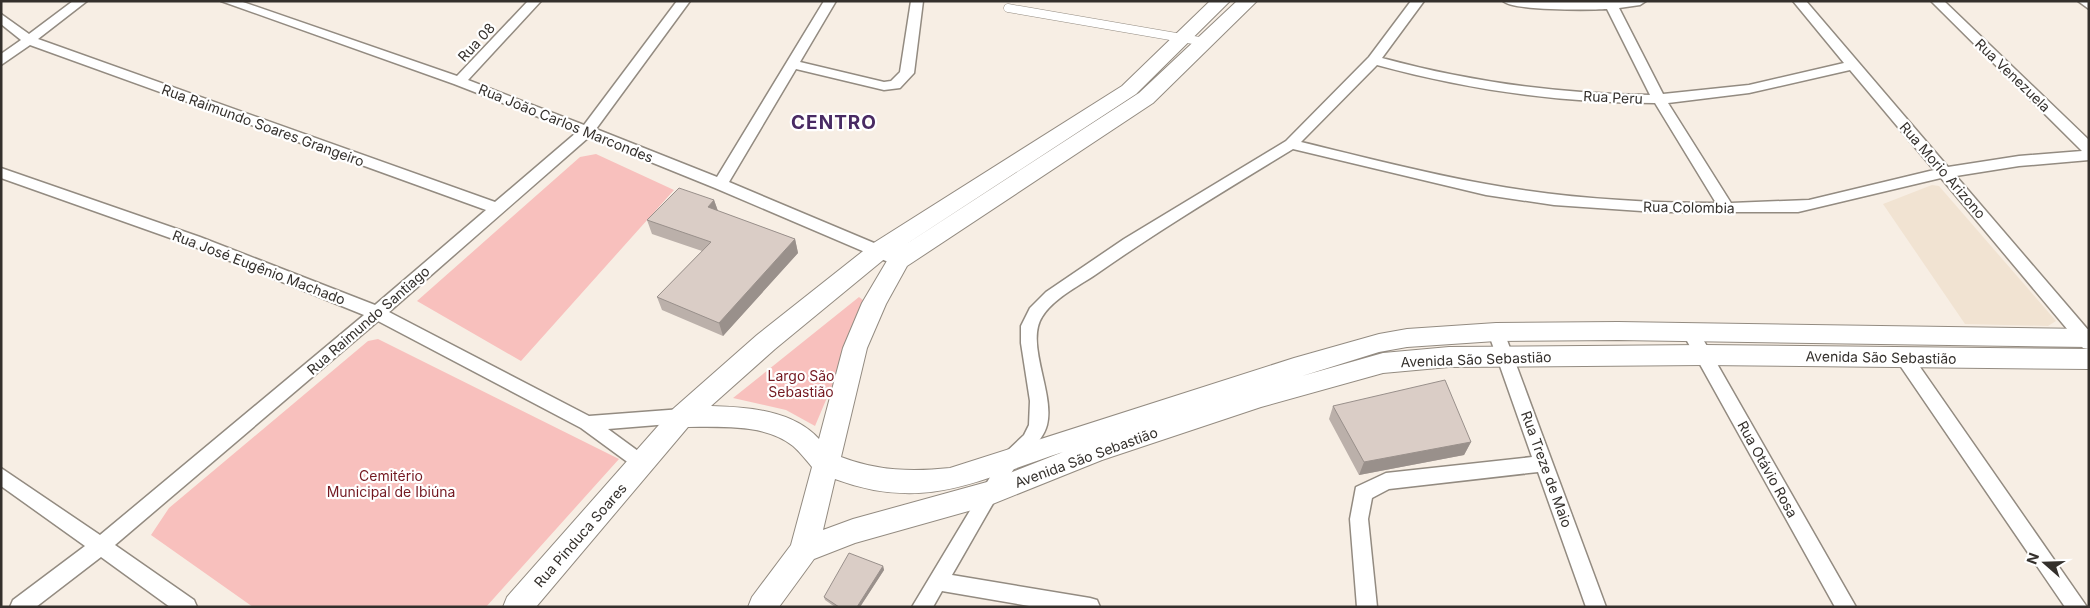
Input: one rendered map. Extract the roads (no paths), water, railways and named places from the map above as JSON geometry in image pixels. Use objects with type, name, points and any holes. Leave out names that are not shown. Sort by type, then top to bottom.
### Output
[{"type":"main road","name":"Rua Pinduca Soares","points":[[517,607],[643,464],[682,416],[766,342],[890,255],[1138,94],[1184,38],[1221,1]]},
{"type":"main road","points":[[1138,94],[1206,42],[1248,1]]},
{"type":"main road","points":[[762,607],[804,550],[856,348],[890,255]]},
{"type":"main road","name":"Avenida São Sebastião","points":[[804,550],[853,531],[990,493],[1095,451],[1260,397],[1383,363],[1411,349],[1496,332],[1805,334],[2088,345]]},
{"type":"main road","points":[[1805,334],[1818,356]]},
{"type":"main road","name":"Avenida São Sebastião","points":[[825,463],[854,474],[885,481],[914,483],[950,479],[1294,368],[1379,343],[1411,349],[1506,357],[1818,356],[1905,358],[2088,345]]},
{"type":"main road","points":[[682,416],[732,417],[768,422],[802,438],[825,463]]},
{"type":"street","points":[[1,61],[81,1]]},
{"type":"street","name":"Rua João Carlos Marcondes","points":[[227,1],[459,81],[720,184],[890,255]]},
{"type":"street","name":"Rua 08","points":[[459,81],[535,1]]},
{"type":"street","name":"Rua Raimundo Santiago","points":[[20,607],[99,547],[378,313],[496,208],[586,132],[684,1]]},
{"type":"street","points":[[720,184],[830,1]]},
{"type":"street","points":[[792,64],[884,86],[895,85],[907,73],[917,1]]},
{"type":"street","points":[[922,607],[1010,459],[1030,440],[1038,424],[1039,401],[1028,326],[1036,312],[1052,296],[1129,243],[1291,144],[1374,60],[1418,1]]},
{"type":"street","points":[[1508,1],[1577,7],[1640,1]]},
{"type":"street","name":"Rua Morio Arizono","points":[[1800,1],[1852,65],[1946,173],[2088,345]]},
{"type":"street","name":"Rua Venezuela","points":[[1937,1],[2089,149]]},
{"type":"street","points":[[2084,1],[2089,5]]},
{"type":"street","points":[[1611,4],[1659,99],[1727,208]]},
{"type":"street","name":"Rua Raimundo Soares Grangeiro","points":[[1,18],[30,41],[496,208]]},
{"type":"street","name":"Rua Peru","points":[[1374,60],[1417,73],[1511,90],[1607,98],[1659,99],[1748,90],[1852,65]]},
{"type":"street","name":"Rua Colombia","points":[[1291,144],[1454,183],[1509,193],[1621,205],[1727,208],[1772,208],[1810,205],[1946,173],[2012,161],[2089,155]]},
{"type":"street","name":"Rua José Eugênio Machado","points":[[1,174],[194,242],[378,313],[587,423],[643,464]]},
{"type":"street","name":"Rua Treze de Maio","points":[[1496,332],[1596,607]]},
{"type":"street","name":"Rua Otávio Rosa","points":[[1690,332],[1846,607]]},
{"type":"street","points":[[1905,358],[2077,607]]},
{"type":"street","points":[[587,423],[682,416]]},
{"type":"street","points":[[1367,607],[1359,519],[1363,493],[1386,481],[1545,463]]},
{"type":"street","points":[[1,476],[99,547],[187,607]]},
{"type":"street","points":[[937,581],[1090,607]]},
{"type":"lane","points":[[1008,8],[1206,42]]},
{"type":"district","name":"CENTRO","points":[[834,122]]},
{"type":"park label","name":"Largo São Sebastião","points":[[801,384]]},
{"type":"park label","name":"Cemitério Municipal de Ibiúna","points":[[391,484]]}]
